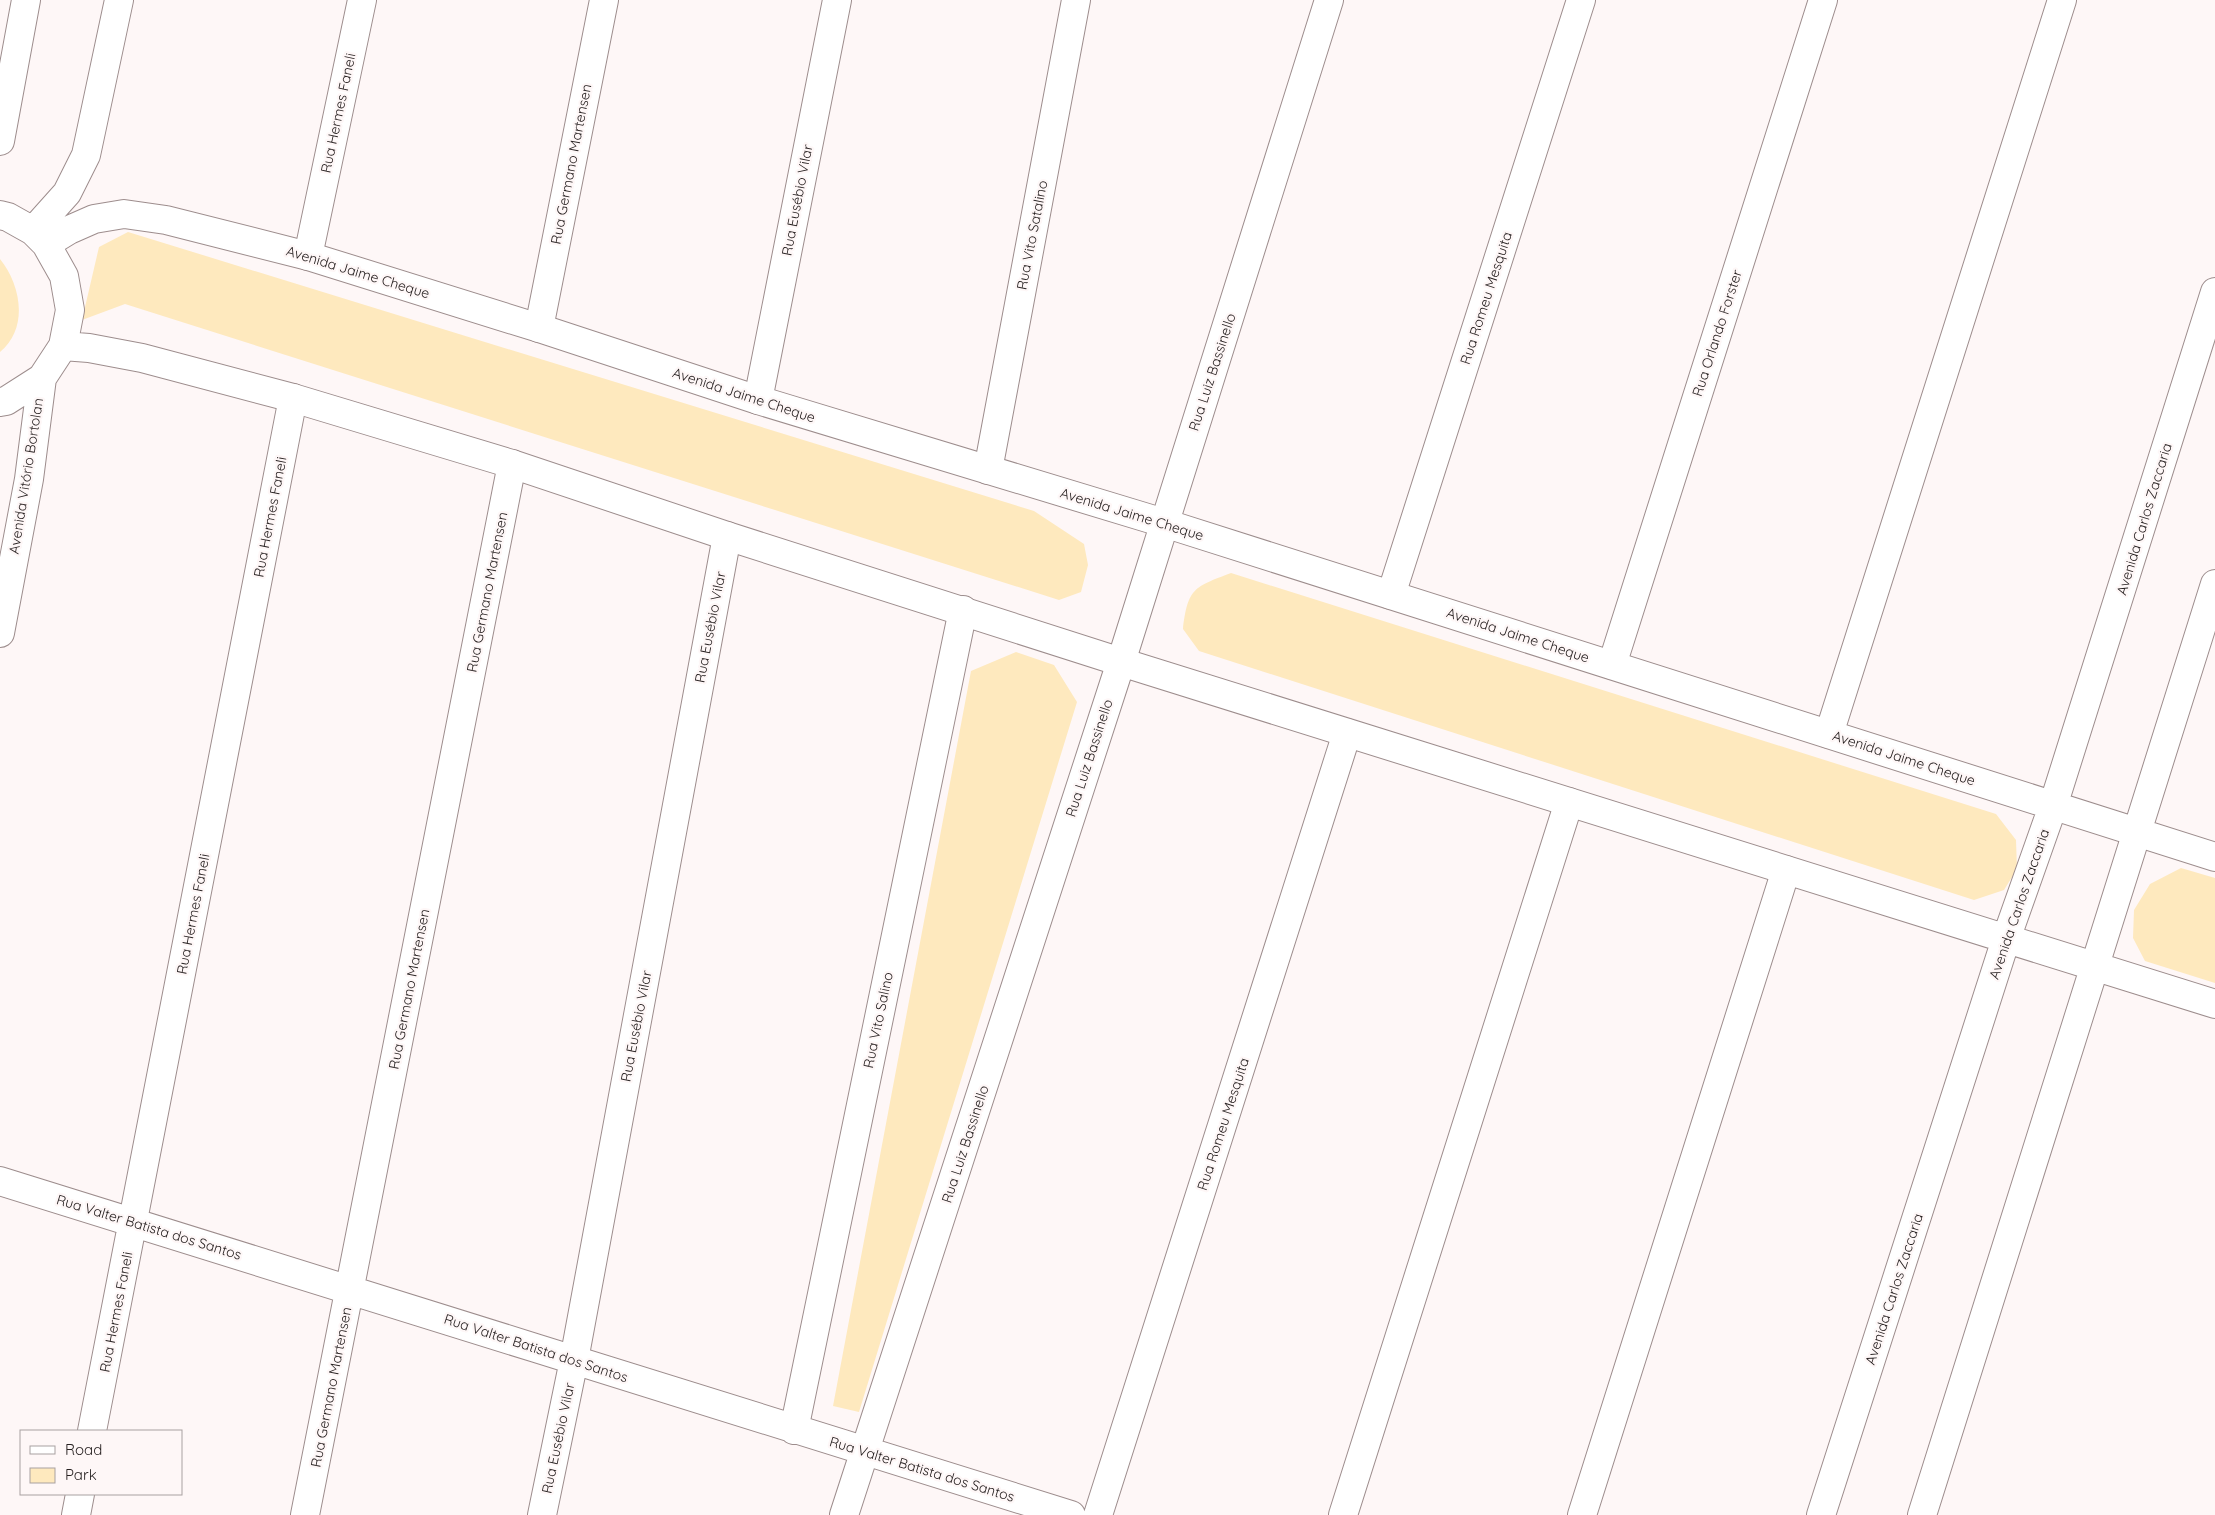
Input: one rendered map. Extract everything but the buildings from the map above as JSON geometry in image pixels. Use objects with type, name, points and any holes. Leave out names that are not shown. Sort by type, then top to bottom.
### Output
[{"type":"street","points":[[0,141],[26,0]]},
{"type":"street","points":[[40,238],[67,193],[86,155],[119,0]]},
{"type":"street","name":"Rua Hermes Faneli","points":[[308,256],[362,0]]},
{"type":"street","name":"Rua Germano Martensen","points":[[539,328],[604,0]]},
{"type":"street","name":"Rua Eusébio Vilar","points":[[758,400],[837,0]]},
{"type":"street","name":"Rua Vito Satalino","points":[[988,470],[1076,0]]},
{"type":"street","name":"Rua Luiz Bassinello","points":[[844,1515],[1121,662],[1329,0]]},
{"type":"street","name":"Rua Romeu Mesquita","points":[[1391,595],[1581,0]]},
{"type":"street","name":"Rua Orlando Forster","points":[[1612,665],[1823,0]]},
{"type":"street","points":[[1829,734],[2062,0]]},
{"type":"street","name":"Avenida Jaime Cheque","points":[[40,238],[68,230],[94,219],[124,214],[166,220],[308,256],[539,328],[758,400],[1391,595],[2215,857]]},
{"type":"street","points":[[0,215],[8,217],[40,238],[64,276],[70,310],[63,346],[42,378],[6,401],[0,402]]},
{"type":"street","name":"Avenida Carlos Zaccaria","points":[[1822,1515],[2006,939],[2053,806],[2215,292]]},
{"type":"street","points":[[63,346],[89,348],[142,358],[293,398],[512,464],[728,536],[1121,662],[2215,1004]]},
{"type":"street","name":"Avenida Vitório Bortolan","points":[[0,633],[29,479],[42,378]]},
{"type":"street","name":"Rua Hermes Faneli","points":[[92,1430],[293,398]]},
{"type":"street","name":"Rua Germano Martensen","points":[[305,1515],[512,464]]},
{"type":"street","name":"Rua Eusébio Vilar","points":[[542,1515],[574,1360],[728,536]]},
{"type":"street","points":[[1922,1515],[2215,584]]},
{"type":"street","name":"Rua Vito Salino","points":[[794,1430],[962,610]]},
{"type":"street","name":"Rua Romeu Mesquita","points":[[1098,1515],[1347,733]]},
{"type":"street","points":[[1343,1515],[1569,802]]},
{"type":"street","points":[[1582,1515],[1786,870]]},
{"type":"street","name":"Rua Valter Batista dos Santos","points":[[0,1181],[1071,1515]]},
{"type":"street","points":[[76,1515],[80,1495]]},
{"type":"green space","points":[[128,232],[1034,511],[1084,544],[1088,565],[1081,592],[1059,600],[125,304],[82,320],[99,247]]},
{"type":"green space","points":[[0,259],[13,281],[19,306],[15,331],[9,342],[0,352]]},
{"type":"green space","points":[[1231,573],[1996,814],[2016,840],[2017,869],[2004,890],[1974,900],[1199,651],[1183,629],[1187,605],[1195,591],[1201,586]]},
{"type":"green space","points":[[1016,652],[1054,665],[1077,702],[859,1412],[833,1406],[971,671]]},
{"type":"green space","points":[[2181,868],[2215,878],[2215,983],[2145,961],[2133,938],[2134,910],[2150,884]]}]
